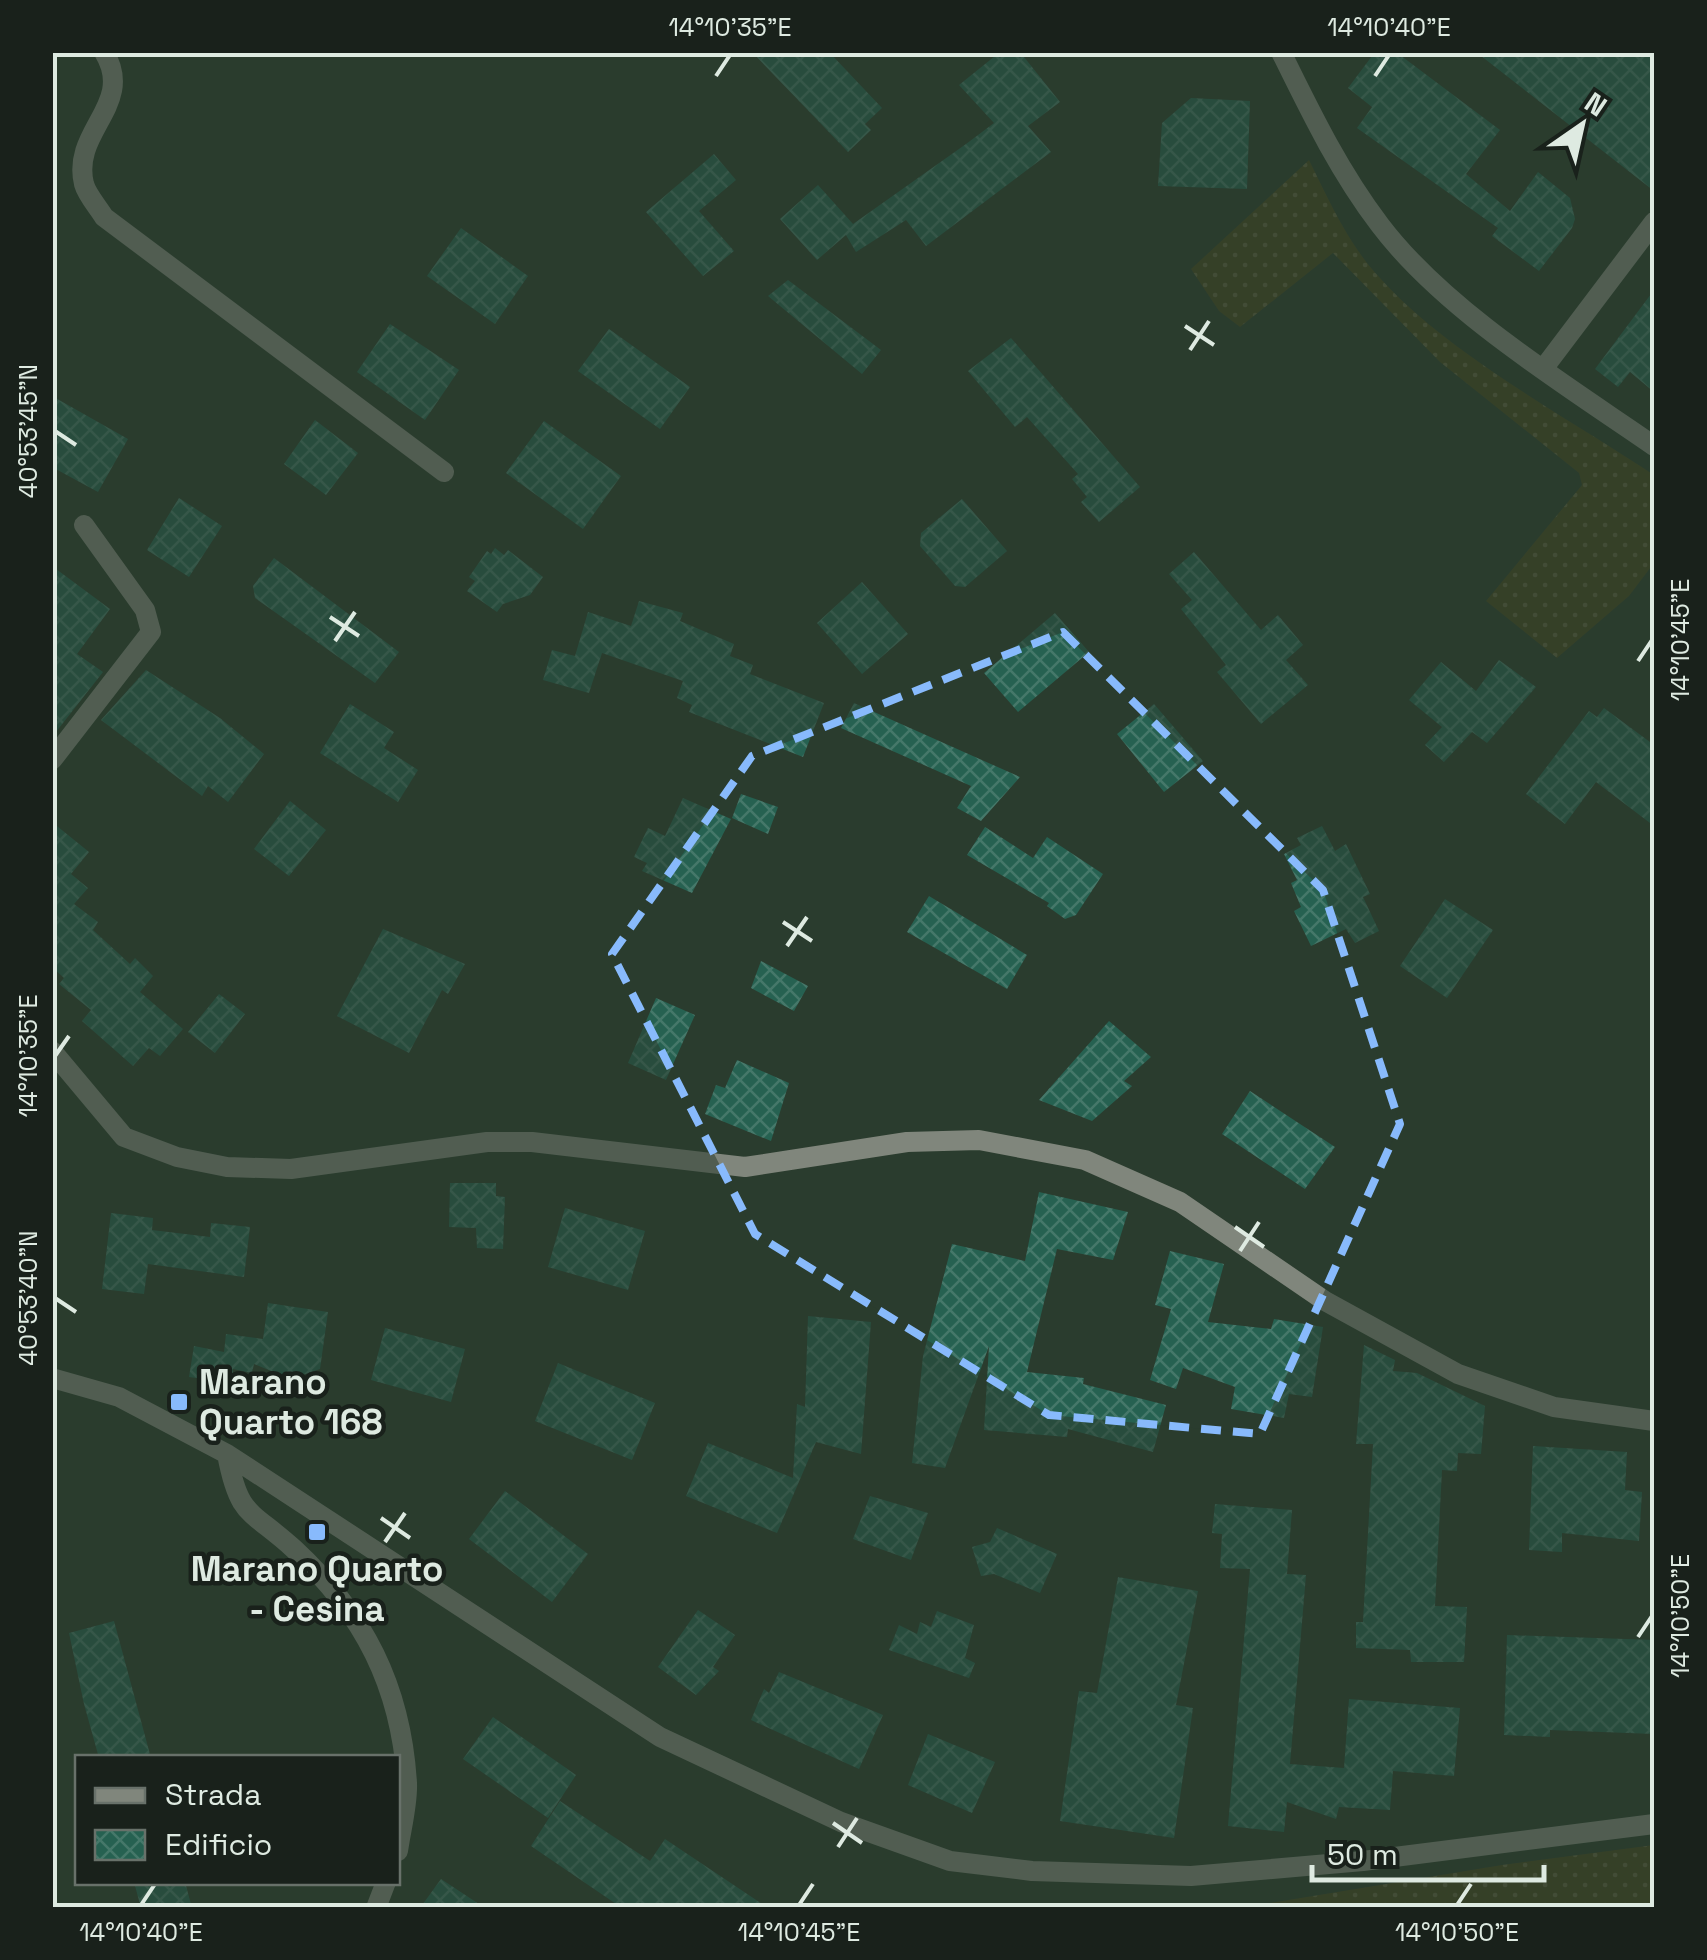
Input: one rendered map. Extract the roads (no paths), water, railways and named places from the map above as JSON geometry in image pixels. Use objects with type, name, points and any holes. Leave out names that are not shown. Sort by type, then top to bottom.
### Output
[{"type":"street","points":[[104,52],[115,71],[113,97],[83,154],[84,186],[104,217],[444,472]]},
{"type":"street","points":[[1281,52],[1334,160],[1382,229],[1453,298],[1543,370],[1654,446]]},
{"type":"street","points":[[1543,370],[1654,222]]},
{"type":"street","points":[[52,760],[152,632],[144,610],[84,525]]},
{"type":"street","points":[[52,1051],[124,1137],[176,1157],[227,1166],[291,1169],[487,1142],[532,1142],[746,1167],[907,1142],[979,1140],[1085,1160],[1180,1202],[1325,1301],[1458,1374],[1554,1407],[1654,1421]]},
{"type":"street","points":[[52,1378],[119,1397],[227,1454],[660,1737],[840,1822],[950,1861],[1032,1871],[1191,1876],[1363,1860],[1654,1824]]},
{"type":"street","points":[[227,1454],[234,1492],[246,1512],[292,1548],[353,1610],[394,1698],[408,1786],[400,1838]]},
{"type":"place","name":"Marano Quarto 168","points":[[179,1402]]},
{"type":"place","name":"Marano Quarto - Cesina","points":[[317,1532]]}]
